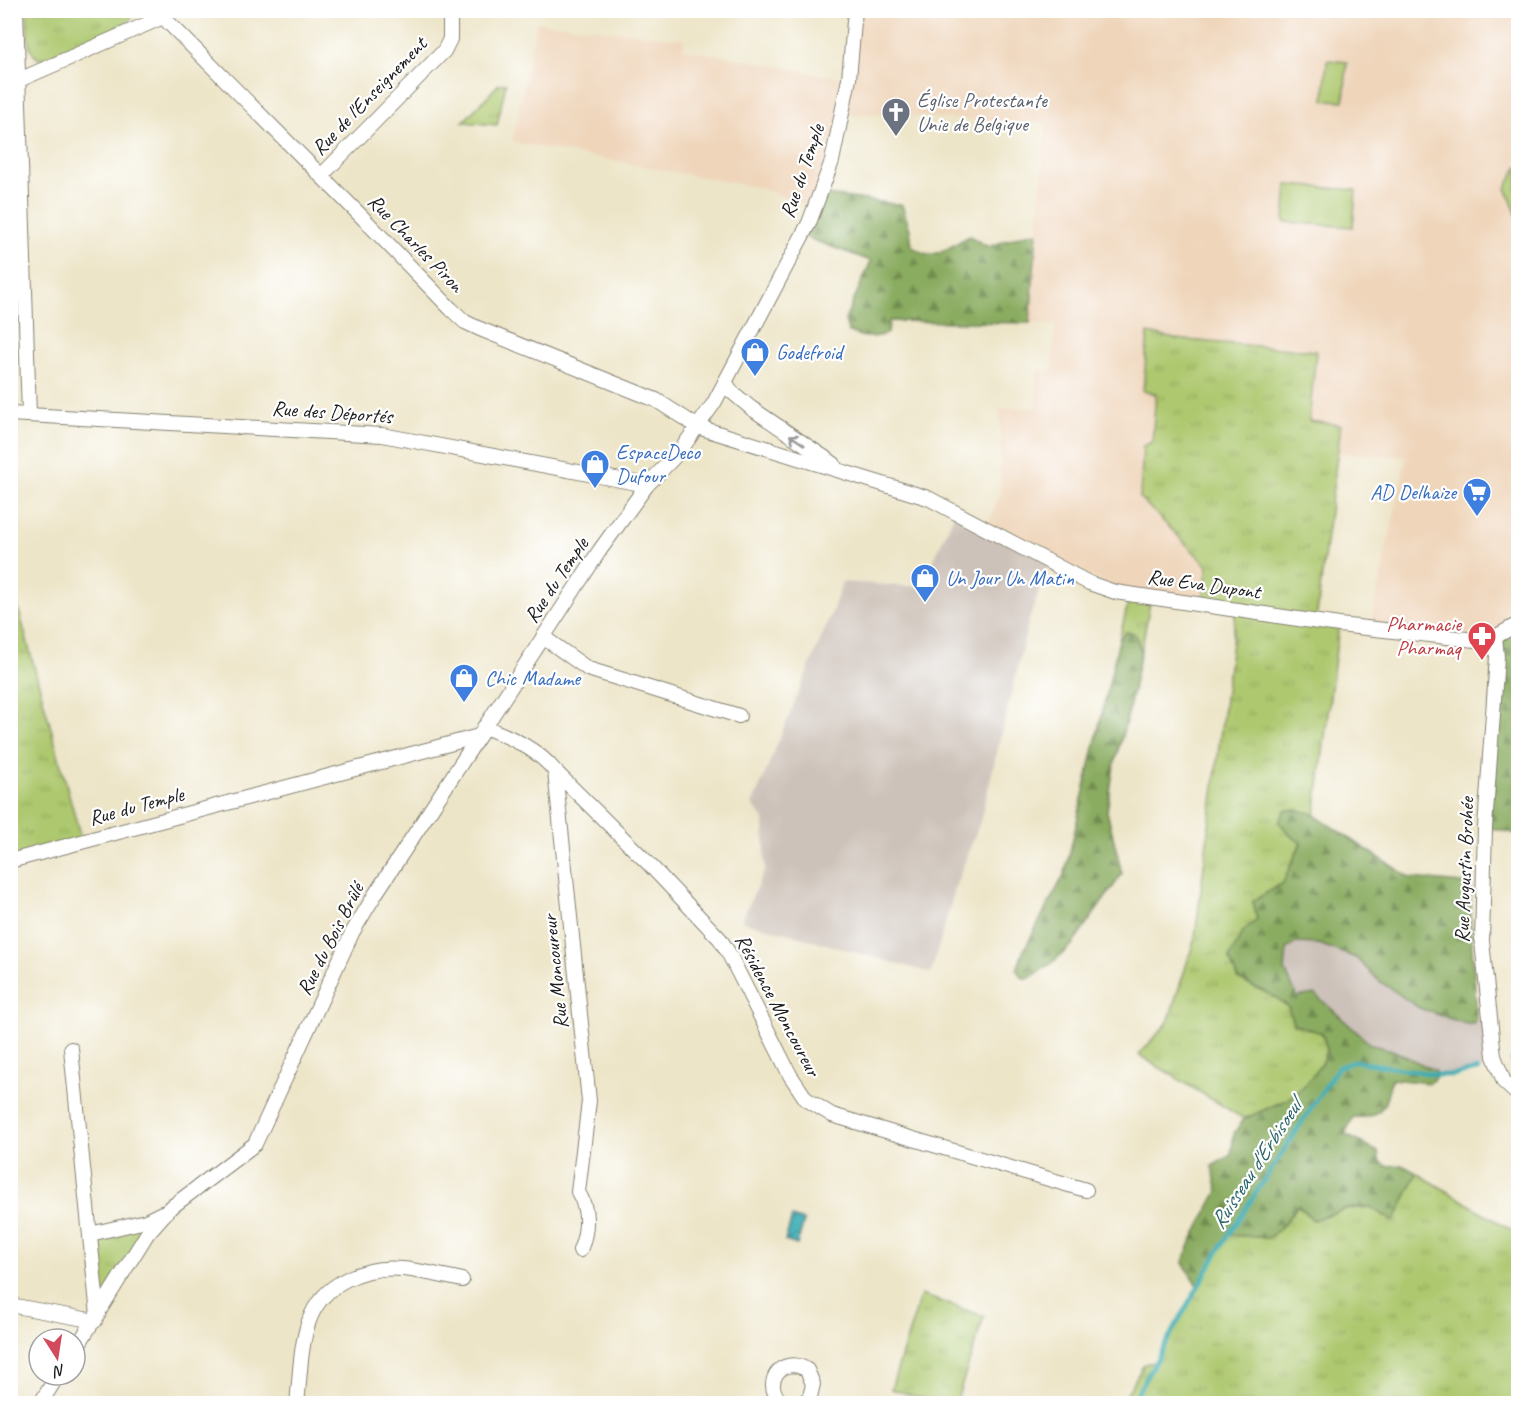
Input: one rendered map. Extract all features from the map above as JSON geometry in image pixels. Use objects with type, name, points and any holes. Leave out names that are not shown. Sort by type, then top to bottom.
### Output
[{"type":"street","points":[[16,10],[15,80],[29,415]]},
{"type":"street","name":"Rue de l'Enseignement","points":[[321,176],[444,51],[450,39],[450,10]]},
{"type":"street","name":"Rue du Temple","points":[[10,861],[482,732],[543,637],[647,485],[680,451],[698,427],[725,382],[809,223],[832,160],[849,80],[855,10]]},
{"type":"street","points":[[15,80],[161,13]]},
{"type":"street","name":"Rue Charles Piron","points":[[161,13],[465,322],[656,400],[698,427],[846,472]]},
{"type":"street","points":[[725,382],[732,392],[751,408],[846,472]]},
{"type":"street","name":"Rue des Déportés","points":[[10,414],[382,435],[647,485]]},
{"type":"street","name":"Rue Eva Dupont","points":[[846,472],[928,498],[1089,583],[1114,592],[1392,631],[1474,640],[1495,637]]},
{"type":"street","points":[[1495,637],[1518,624]]},
{"type":"street","points":[[543,637],[588,669],[739,716]]},
{"type":"street","name":"Rue Augustin Brohée","points":[[1495,637],[1497,657],[1485,826],[1482,941],[1494,1056],[1504,1082],[1518,1095]]},
{"type":"street","points":[[482,732],[510,737],[543,758],[555,771]]},
{"type":"street","name":"Rue du Bois Brûlé","points":[[169,1209],[255,1144],[363,914],[482,732]]},
{"type":"street","name":"Résidence Moncoureur","points":[[555,771],[647,862],[720,939],[790,1075],[806,1099],[832,1115],[1086,1190]]},
{"type":"street","name":"Rue Moncoureur","points":[[555,771],[589,1101],[578,1192],[585,1203],[587,1220],[580,1250]]},
{"type":"street","points":[[71,1049],[96,1318]]},
{"type":"street","points":[[90,1234],[147,1221],[169,1209]]},
{"type":"street","points":[[87,1332],[147,1234],[169,1209]]},
{"type":"street","points":[[297,1404],[309,1321],[320,1300],[328,1291],[357,1275],[385,1269],[402,1268],[462,1280]]},
{"type":"street","points":[[10,1305],[96,1318]]},
{"type":"street","points":[[784,1404],[774,1393],[772,1385],[774,1377],[785,1366],[793,1365],[807,1370],[813,1384],[810,1397],[801,1404]]},
{"type":"street","points":[[40,1404],[51,1387]]},
{"type":"shaded area","points":[[855,11],[1518,11],[1518,515],[1504,632],[1495,637],[1370,628],[1406,457],[1338,453],[1341,425],[1309,421],[1316,351],[1175,339],[1148,333],[1143,391],[1156,394],[1152,442],[1140,498],[1208,566],[1202,605],[1130,595],[985,528],[1000,496],[1000,408],[1036,408],[1037,370],[1052,371],[1055,325],[1030,323],[1046,123],[843,113],[814,208],[760,188],[512,142],[537,22],[684,39],[683,49],[848,79]]},
{"type":"shaded area","points":[[955,512],[1049,563],[1029,620],[980,822],[957,882],[931,973],[741,921],[765,870],[764,819],[752,805],[832,612],[842,582],[922,587]]},
{"type":"shaded area","points":[[1296,943],[1319,944],[1356,958],[1378,980],[1419,1008],[1466,1024],[1489,1017],[1497,1065],[1466,1073],[1438,1075],[1435,1071],[1392,1050],[1370,1044],[1315,994],[1297,997],[1285,970],[1287,949]]},
{"type":"green space","points":[[27,10],[134,11],[127,23],[52,56],[39,59],[34,55],[29,44]]},
{"type":"green space","points":[[1327,60],[1347,62],[1344,101],[1324,100]]},
{"type":"green space","points":[[506,83],[497,125],[463,122],[499,84]]},
{"type":"green space","points":[[1518,166],[1518,218],[1506,188]]},
{"type":"green space","points":[[1287,185],[1356,190],[1353,227],[1284,222]]},
{"type":"green space","points":[[820,194],[902,205],[910,230],[912,246],[927,254],[941,252],[970,236],[988,247],[1037,232],[1030,323],[889,321],[888,333],[877,336],[863,336],[848,331],[845,320],[871,261],[802,236]]},
{"type":"green space","points":[[1148,333],[1175,339],[1316,351],[1309,421],[1341,425],[1316,621],[1339,625],[1315,816],[1310,813],[1290,835],[1301,842],[1283,883],[1253,901],[1257,920],[1244,930],[1229,958],[1238,979],[1277,998],[1288,1007],[1294,1024],[1322,1033],[1327,1049],[1321,1064],[1305,1086],[1286,1100],[1244,1119],[1139,1055],[1168,1022],[1195,938],[1236,610],[1202,605],[1208,566],[1140,498],[1143,446],[1152,442],[1156,394],[1143,391]]},
{"type":"green space","points":[[11,592],[14,593],[82,842],[11,861]]},
{"type":"green space","points":[[1130,595],[1151,598],[1141,651],[1135,634],[1126,632],[1119,640]]},
{"type":"green space","points":[[1518,624],[1518,834],[1485,827],[1495,637]]},
{"type":"green space","points":[[1126,632],[1135,634],[1141,651],[1128,714],[1114,765],[1107,811],[1122,874],[1073,944],[1052,963],[1028,979],[1021,977],[1017,970],[1023,952],[1065,873],[1119,640]]},
{"type":"green space","points":[[1285,810],[1311,813],[1410,878],[1471,884],[1471,932],[1477,1019],[1473,1024],[1466,1024],[1419,1008],[1378,980],[1356,958],[1319,944],[1296,943],[1287,949],[1285,970],[1297,997],[1315,994],[1370,1044],[1392,1050],[1436,1071],[1435,1078],[1430,1083],[1391,1079],[1385,1103],[1381,1109],[1371,1116],[1353,1117],[1345,1134],[1378,1152],[1379,1160],[1386,1166],[1402,1165],[1417,1173],[1394,1222],[1371,1207],[1345,1209],[1313,1220],[1298,1205],[1280,1229],[1268,1238],[1229,1235],[1198,1287],[1183,1263],[1191,1242],[1218,1191],[1212,1166],[1231,1155],[1234,1133],[1244,1119],[1286,1100],[1305,1086],[1321,1064],[1327,1049],[1322,1033],[1293,1024],[1288,1007],[1277,998],[1238,979],[1229,958],[1244,930],[1257,920],[1253,901],[1283,883],[1301,843],[1290,835],[1279,822]]},
{"type":"green space","points":[[1417,1173],[1518,1234],[1518,1403],[1121,1404],[1144,1364],[1155,1362],[1229,1235],[1242,1236],[1280,1229],[1298,1205],[1313,1220],[1345,1209],[1371,1207],[1394,1221]]},
{"type":"green space","points":[[139,1223],[147,1234],[106,1302],[97,1300],[90,1234]]},
{"type":"green space","points":[[921,1295],[984,1316],[956,1403],[938,1403],[891,1389]]},
{"type":"water","points":[[792,1217],[804,1221],[797,1245],[785,1241]]},
{"type":"waterway","name":"Ruisseau d'Erbisoeul","points":[[1511,1061],[1518,1057]]},
{"type":"waterway","name":"Ruisseau d'Erbisoeul","points":[[1131,1404],[1222,1245],[1338,1067],[1355,1061],[1438,1075],[1453,1075],[1478,1070]]},
{"type":"place","name":"Église Protestante Unie de Belgique","points":[[896,138]]},
{"type":"place","name":"Godefroid","points":[[755,378]]},
{"type":"place","name":"EspaceDeco Dufour","points":[[595,490]]},
{"type":"place","name":"AD Delhaize","points":[[1477,518]]},
{"type":"place","name":"Un Jour Un Matin","points":[[925,604]]},
{"type":"place","name":"Pharmacie Pharmaq","points":[[1482,662]]},
{"type":"place","name":"Chic Madame","points":[[464,704]]}]
